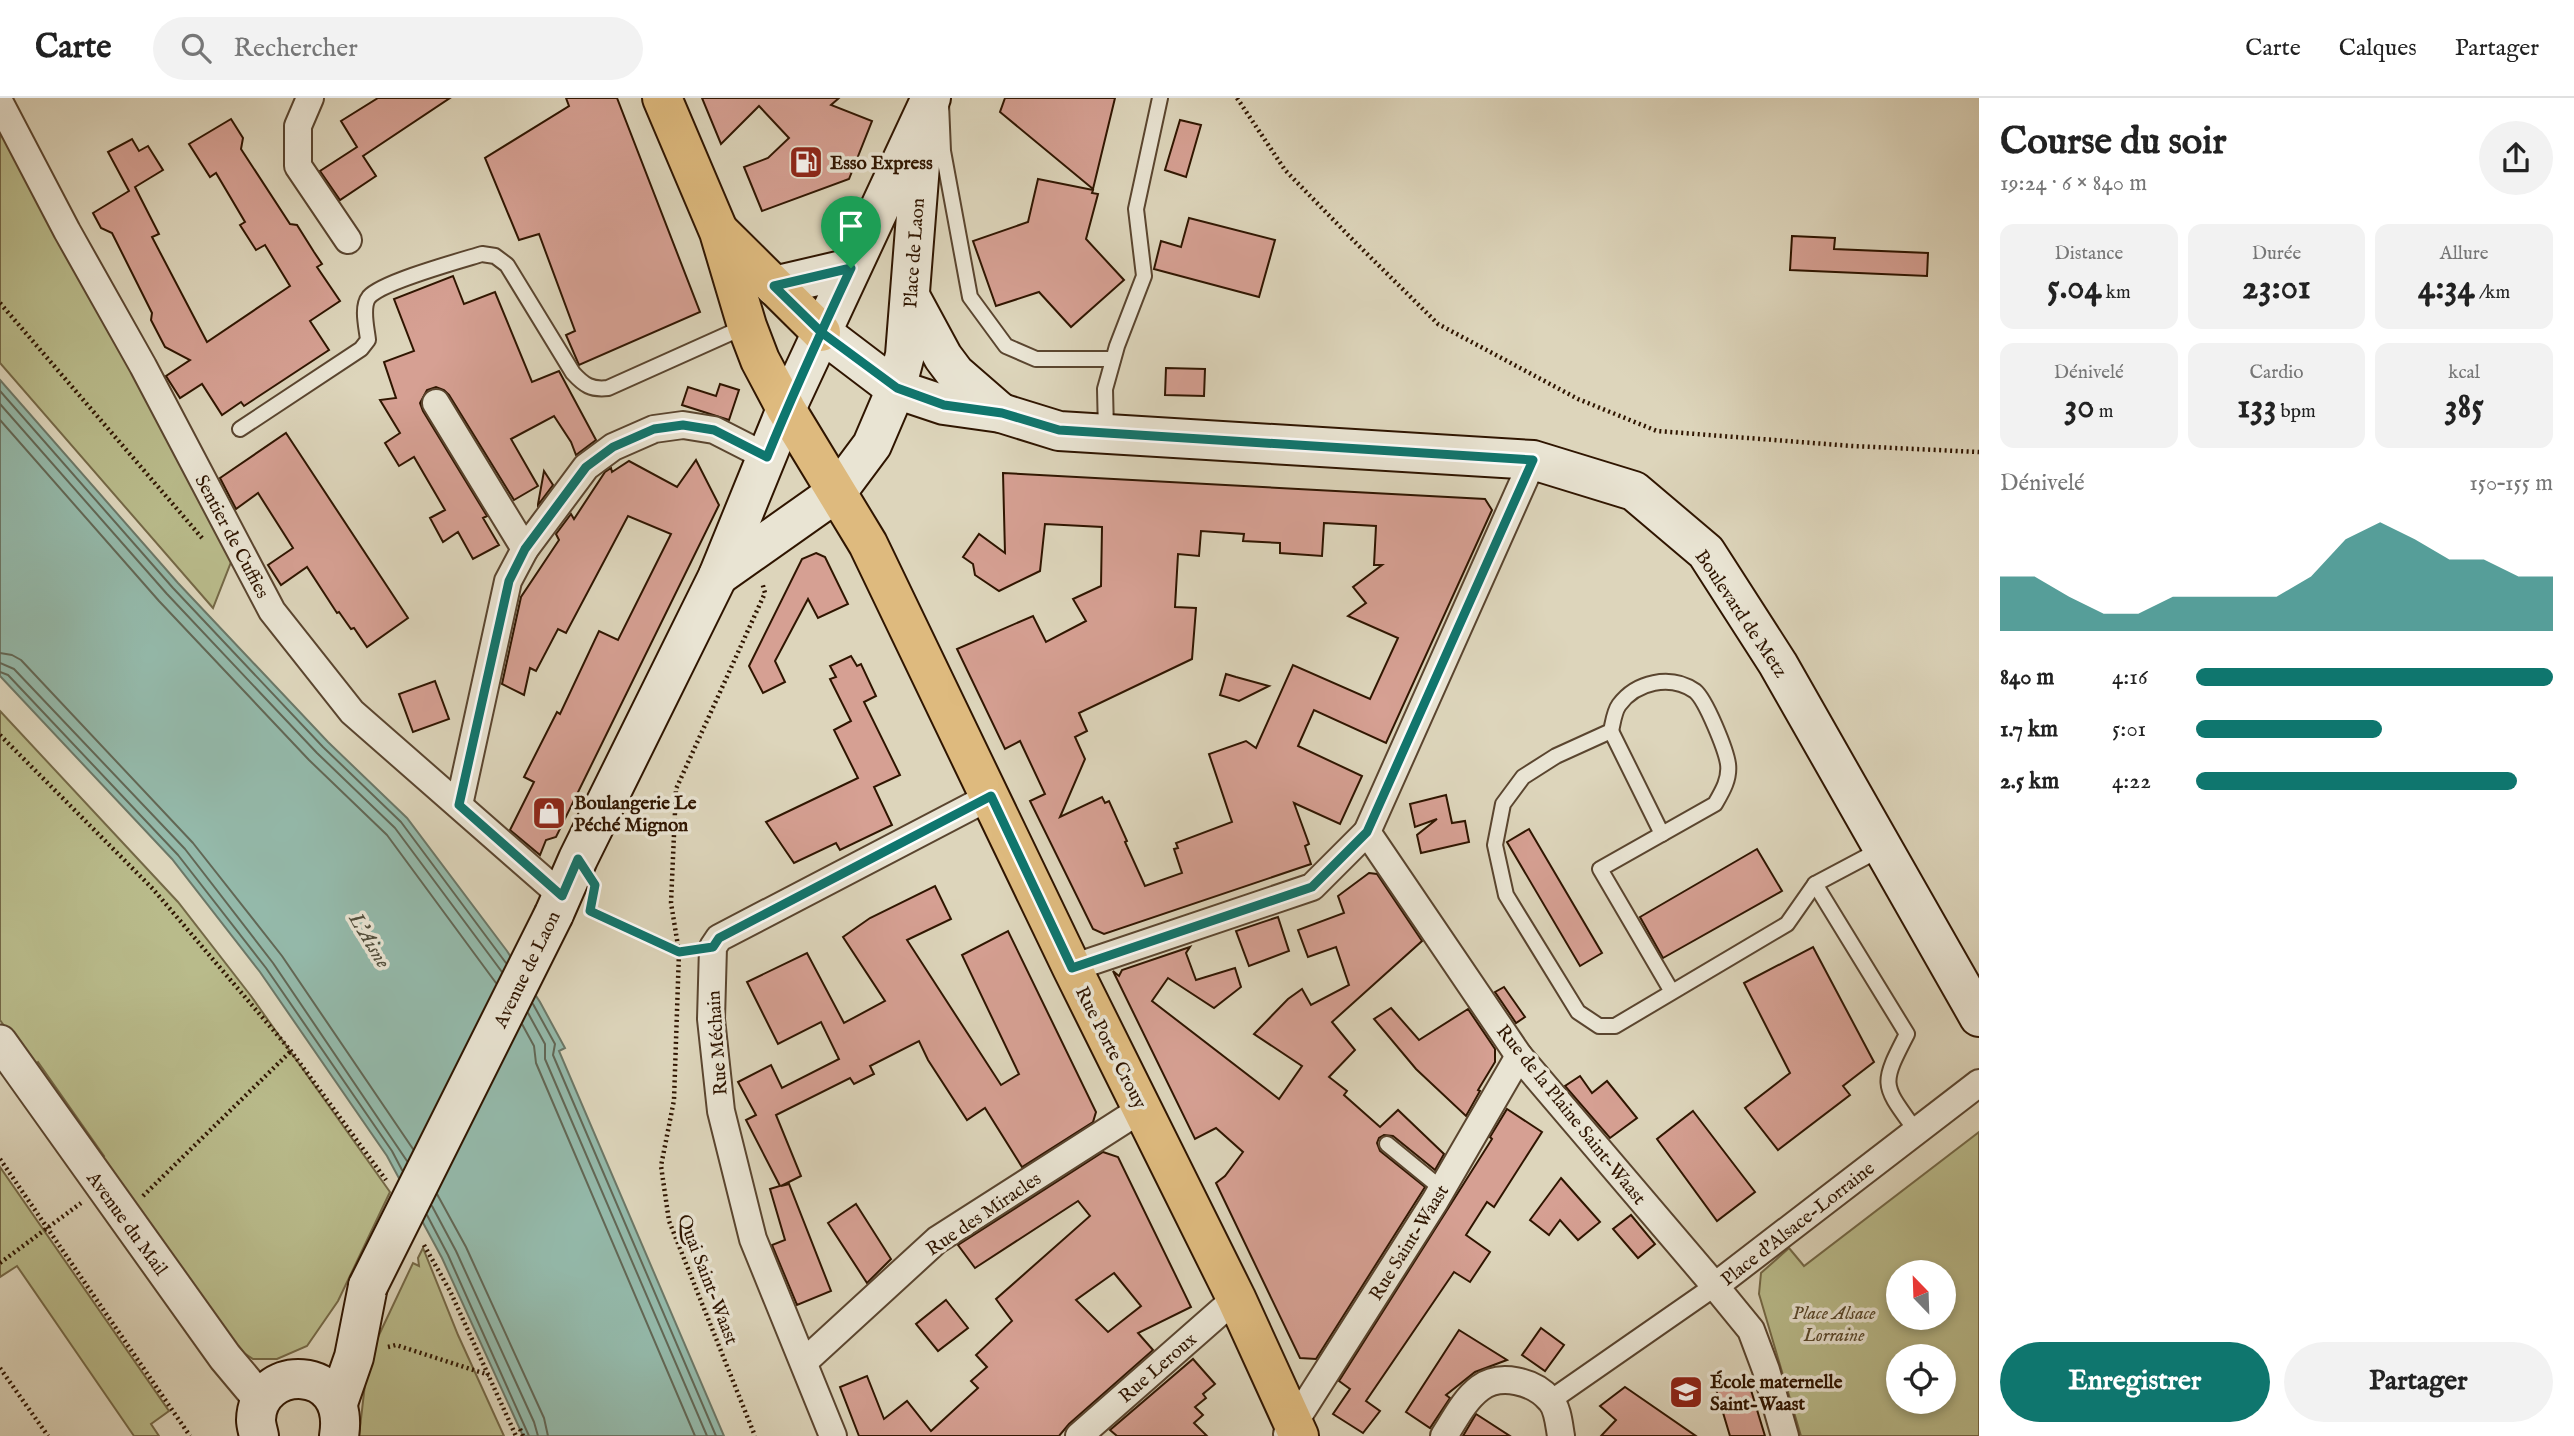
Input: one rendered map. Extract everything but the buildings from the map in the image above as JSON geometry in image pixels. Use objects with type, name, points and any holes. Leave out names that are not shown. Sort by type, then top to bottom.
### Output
[{"type":"main road","points":[[662,98],[719,232],[760,360],[786,409],[837,492]]},
{"type":"main road","name":"Place de Laon","points":[[718,576],[786,409],[851,268],[932,104]]},
{"type":"main road","name":"Place de Laon","points":[[718,576],[837,492],[872,445],[897,388],[905,355],[932,104]]},
{"type":"main road","points":[[719,232],[821,332],[897,388],[944,405],[1002,413]]},
{"type":"main road","points":[[774,286],[851,268]]},
{"type":"main road","points":[[910,296],[943,357],[955,373],[1002,413]]},
{"type":"main road","name":"Boulevard de Metz","points":[[1002,413],[1059,430],[1533,460],[1634,492],[1706,551],[1778,664],[1979,1017]]},
{"type":"main road","name":"Rue Porte Crouy","points":[[837,492],[868,544],[1072,968],[1236,1298],[1292,1432]]},
{"type":"main road","name":"Avenue de Laon","points":[[329,1406],[368,1286],[718,576]]},
{"type":"main road","name":"Avenue de Laon","points":[[329,1406],[354,1357],[368,1286]]},
{"type":"main road","points":[[260,1418],[274,1386],[291,1378],[329,1406]]},
{"type":"street","points":[[310,98],[298,126],[298,166],[348,240]]},
{"type":"street","name":"Sentier de Cuffies","points":[[0,103],[272,611],[352,712],[459,805],[558,905]]},
{"type":"street","points":[[436,403],[525,549]]},
{"type":"street","points":[[459,805],[509,581],[525,549],[586,467],[613,447],[654,429],[683,425],[714,430],[767,457]]},
{"type":"street","points":[[1072,968],[1312,887],[1367,832],[1533,460]]},
{"type":"street","points":[[713,947],[719,938],[991,796]]},
{"type":"street","name":"Rue de la Plaine Saint-Waast","points":[[1367,832],[1520,1056],[1715,1286]]},
{"type":"street","name":"Rue Méchain","points":[[713,947],[711,1019],[722,1111],[753,1239],[833,1436]]},
{"type":"street","name":"Avenue du Mail","points":[[0,1042],[225,1357],[260,1418]]},
{"type":"street","name":"Rue Saint-Waast","points":[[1292,1432],[1442,1189],[1520,1056]]},
{"type":"street","name":"Place d'Alsace-Lorraine","points":[[1785,1436],[1751,1330],[1715,1286],[1979,1083]]},
{"type":"street","name":"Rue des Miracles","points":[[804,1362],[937,1240],[1143,1108]]},
{"type":"street","points":[[1551,1400],[1715,1286]]},
{"type":"street","name":"Rue Leroux","points":[[1079,1436],[1236,1298]]},
{"type":"street","points":[[1444,1436],[1466,1400],[1498,1379],[1519,1382],[1551,1400],[1559,1420],[1561,1436]]},
{"type":"lane","points":[[1106,433],[1105,389],[1144,276],[1136,209],[1160,98]]},
{"type":"lane","points":[[932,104],[970,297],[1006,346],[1036,359],[1114,359]]},
{"type":"lane","points":[[240,429],[361,349],[368,340],[365,307],[369,297],[389,285],[482,254],[495,256],[507,265],[573,373],[594,390],[608,388],[747,326]]},
{"type":"lane","points":[[1662,834],[1611,731],[1617,707],[1633,690],[1661,681],[1679,683],[1697,693],[1717,729],[1728,765],[1725,788],[1714,804],[1662,834],[1600,869],[1672,992]]},
{"type":"lane","points":[[1611,731],[1556,756],[1523,777],[1503,804],[1495,845],[1506,895],[1578,1013],[1600,1026],[1615,1026],[1787,924],[1815,884],[1882,849]]},
{"type":"lane","points":[[1815,884],[1907,1034],[1887,1071],[1889,1094],[1916,1131]]},
{"type":"lane","points":[[1387,1144],[1442,1189]]},
{"type":"path","points":[[1237,98],[1285,170],[1350,239],[1438,324],[1578,399],[1657,431],[1852,446],[1979,452]]},
{"type":"path","points":[[0,303],[208,544]]},
{"type":"path","name":"Quai Saint-Waast","points":[[751,551],[765,593],[676,789],[671,903],[679,952],[674,1100],[661,1166],[669,1221],[755,1436]]},
{"type":"path","points":[[0,735],[153,889],[291,1051],[379,1167],[391,1189]]},
{"type":"path","points":[[578,859],[595,885],[590,911],[679,952],[713,947]]},
{"type":"path","points":[[122,1216],[291,1051]]},
{"type":"path","points":[[0,1159],[190,1436]]},
{"type":"path","points":[[0,1263],[102,1188]]},
{"type":"path","points":[[418,1234],[450,1291],[516,1436]]},
{"type":"path","points":[[354,1357],[396,1345],[489,1375]]},
{"type":"path","points":[[0,1368],[48,1436]]},
{"type":"path","points":[[520,1429],[523,1436]]},
{"type":"green space","points":[[0,130],[233,557],[213,608],[0,363]]},
{"type":"green space","points":[[0,711],[178,902],[251,996],[390,1192],[338,1301],[307,1346],[277,1359],[253,1359],[232,1345],[98,1161],[104,1156],[38,1062],[32,1066],[0,1020]]},
{"type":"green space","name":"Place Alsace Lorraine","points":[[1979,1132],[1979,1436],[1801,1436],[1759,1294],[1761,1273],[1789,1248],[1804,1266]]},
{"type":"green space","points":[[0,1167],[169,1411],[151,1424],[159,1436],[134,1436],[17,1266],[0,1277]]},
{"type":"green space","points":[[423,1248],[458,1335],[504,1436],[359,1436],[367,1367],[413,1263],[419,1266],[418,1258]]},
{"type":"water","name":"L'Aisne","points":[[0,380],[178,583],[328,742],[407,818],[507,951],[540,1002],[565,1048],[559,1051],[724,1436],[523,1436],[442,1258],[387,1156],[260,972],[172,859],[0,676]]},
{"type":"place","name":"Esso Express","points":[[806,162]]},
{"type":"place","name":"Boulangerie Le Péché Mignon","points":[[549,813]]},
{"type":"place","name":"École maternelle Saint-Waast","points":[[1686,1392]]},
{"type":"route","points":[[851,268],[774,286],[821,332],[897,388],[944,405],[1002,413],[1059,430],[1533,460],[1367,832],[1312,887],[1072,968],[991,796],[719,938],[713,947],[679,952],[590,911],[595,885],[578,859],[562,896],[459,805],[509,581],[525,549],[586,467],[613,447],[654,429],[683,425],[714,430],[767,457],[786,409],[821,332],[851,268]]}]
